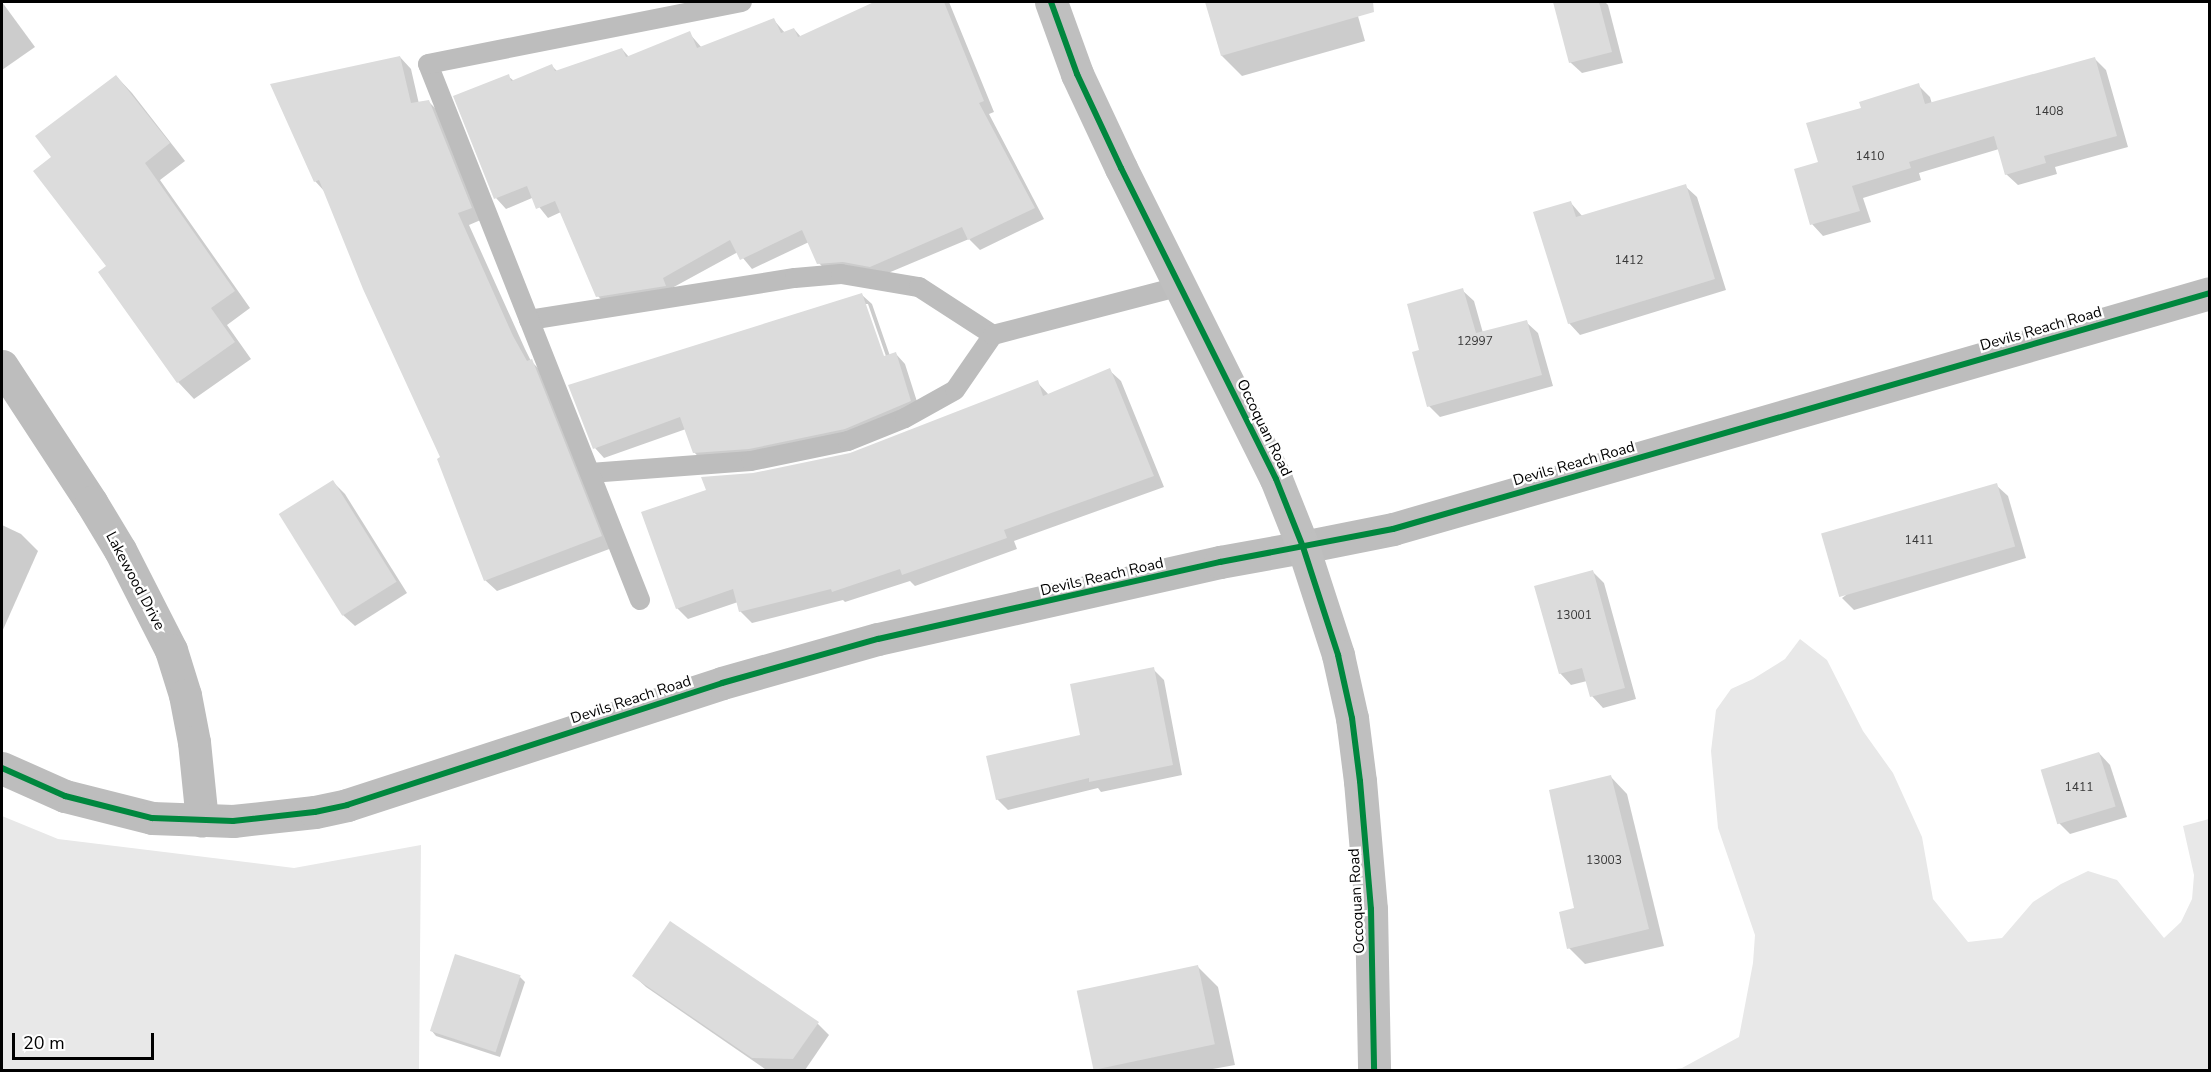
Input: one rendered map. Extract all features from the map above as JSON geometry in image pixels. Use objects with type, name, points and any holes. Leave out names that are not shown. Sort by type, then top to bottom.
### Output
[{"type":"main road","name":"Occoquan Road","points":[[1051,2],[1077,74],[1121,168],[1276,479],[1303,547],[1338,655],[1352,718],[1371,909],[1374,1071]]},
{"type":"street","name":"Devils Reach Road","points":[[2,768],[65,796],[152,818],[202,821],[283,817],[347,805],[722,683],[878,639],[1220,562],[1393,530],[2210,292]]},
{"type":"street","name":"Lakewood Drive","points":[[2,366],[120,550],[171,650],[185,695],[195,742],[202,821]]},
{"type":"lane","points":[[640,600],[428,64],[742,2]]},
{"type":"lane","points":[[530,320],[795,278],[841,274],[919,287],[993,335]]},
{"type":"lane","points":[[590,473],[751,461],[848,441],[905,418],[955,390],[993,335],[1181,285]]},
{"type":"shaded area","points":[[1800,639],[1827,660],[1863,731],[1893,773],[1922,837],[1933,899],[1968,942],[2002,938],[2033,902],[2061,884],[2088,871],[2117,880],[2164,938],[2181,922],[2192,899],[2194,875],[2183,826],[2209,819],[2209,1070],[1669,1070],[1682,1068],[1739,1037],[1753,963],[1755,935],[1718,828],[1711,751],[1716,710],[1731,689],[1753,679],[1785,659]]},
{"type":"shaded area","points":[[2,816],[58,839],[294,868],[421,845],[419,1070],[2,1070]]},
{"type":"building","points":[[874,2],[944,2],[984,101],[979,103],[1035,208],[968,240],[962,227],[870,267],[843,262],[817,264],[802,230],[740,260],[730,240],[663,278],[666,286],[596,297],[555,201],[536,209],[527,186],[494,199],[453,96],[509,74],[511,81],[552,64],[555,71],[622,48],[626,57],[690,31],[697,48],[774,18],[781,33],[794,28],[798,37]]},
{"type":"building","points":[[1205,2],[1373,2],[1374,12],[1221,56]]},
{"type":"building","points":[[1553,2],[1599,2],[1612,52],[1569,63]]},
{"type":"building","points":[[400,56],[411,103],[429,100],[472,208],[458,213],[513,336],[527,361],[532,359],[602,536],[484,581],[437,459],[440,457],[363,289],[319,180],[314,182],[270,84]]},
{"type":"building","points":[[2095,57],[2117,136],[2044,156],[2046,163],[2005,175],[1994,136],[1909,162],[1911,168],[1852,186],[1860,211],[1810,225],[1794,169],[1818,162],[1806,123],[1861,108],[1859,102],[1919,83],[1925,104]]},
{"type":"building","points":[[116,75],[170,143],[145,163],[235,291],[211,308],[235,342],[177,383],[98,272],[106,266],[33,171],[51,157],[35,136]]},
{"type":"building","points":[[1686,184],[1715,279],[1568,324],[1533,212],[1571,201],[1576,217]]},
{"type":"building","points":[[1463,288],[1476,333],[1527,320],[1542,375],[1427,407],[1412,352],[1419,350],[1407,304]]},
{"type":"building","points":[[862,293],[884,356],[896,352],[911,401],[845,429],[749,449],[693,453],[680,417],[593,449],[568,385]]},
{"type":"building","points":[[1110,368],[1154,476],[1004,530],[1007,538],[902,575],[900,569],[832,592],[831,589],[739,612],[733,589],[676,609],[641,512],[706,490],[701,477],[753,473],[850,453],[1038,380],[1043,396]]},
{"type":"building","points":[[333,480],[397,582],[342,616],[279,514]]},
{"type":"building","points":[[1997,483],[2015,546],[1839,597],[1821,533]]},
{"type":"building","points":[[1593,570],[1625,688],[1590,697],[1582,668],[1559,674],[1534,586]]},
{"type":"building","points":[[1154,667],[1173,765],[1089,782],[1089,778],[996,800],[986,756],[1080,735],[1070,684]]},
{"type":"building","points":[[2099,752],[2116,807],[2057,824],[2041,770]]},
{"type":"building","points":[[1611,775],[1649,929],[1567,949],[1559,912],[1574,908],[1549,790]]},
{"type":"building","points":[[670,921],[819,1022],[793,1059],[752,1058],[632,976]]},
{"type":"building","points":[[455,954],[521,975],[496,1052],[430,1031]]},
{"type":"building","points":[[1198,965],[1215,1044],[1094,1070],[1077,991]]},
{"type":"cycle path","points":[[1051,2],[1077,74],[1121,168],[1276,479],[1303,547],[1338,655],[1352,718],[1360,781],[1371,909],[1374,1070]]},
{"type":"cycle path","points":[[2,768],[65,796],[152,818],[233,821],[315,812],[347,805],[722,683],[878,639],[1220,562],[1393,529],[2210,293]]}]
